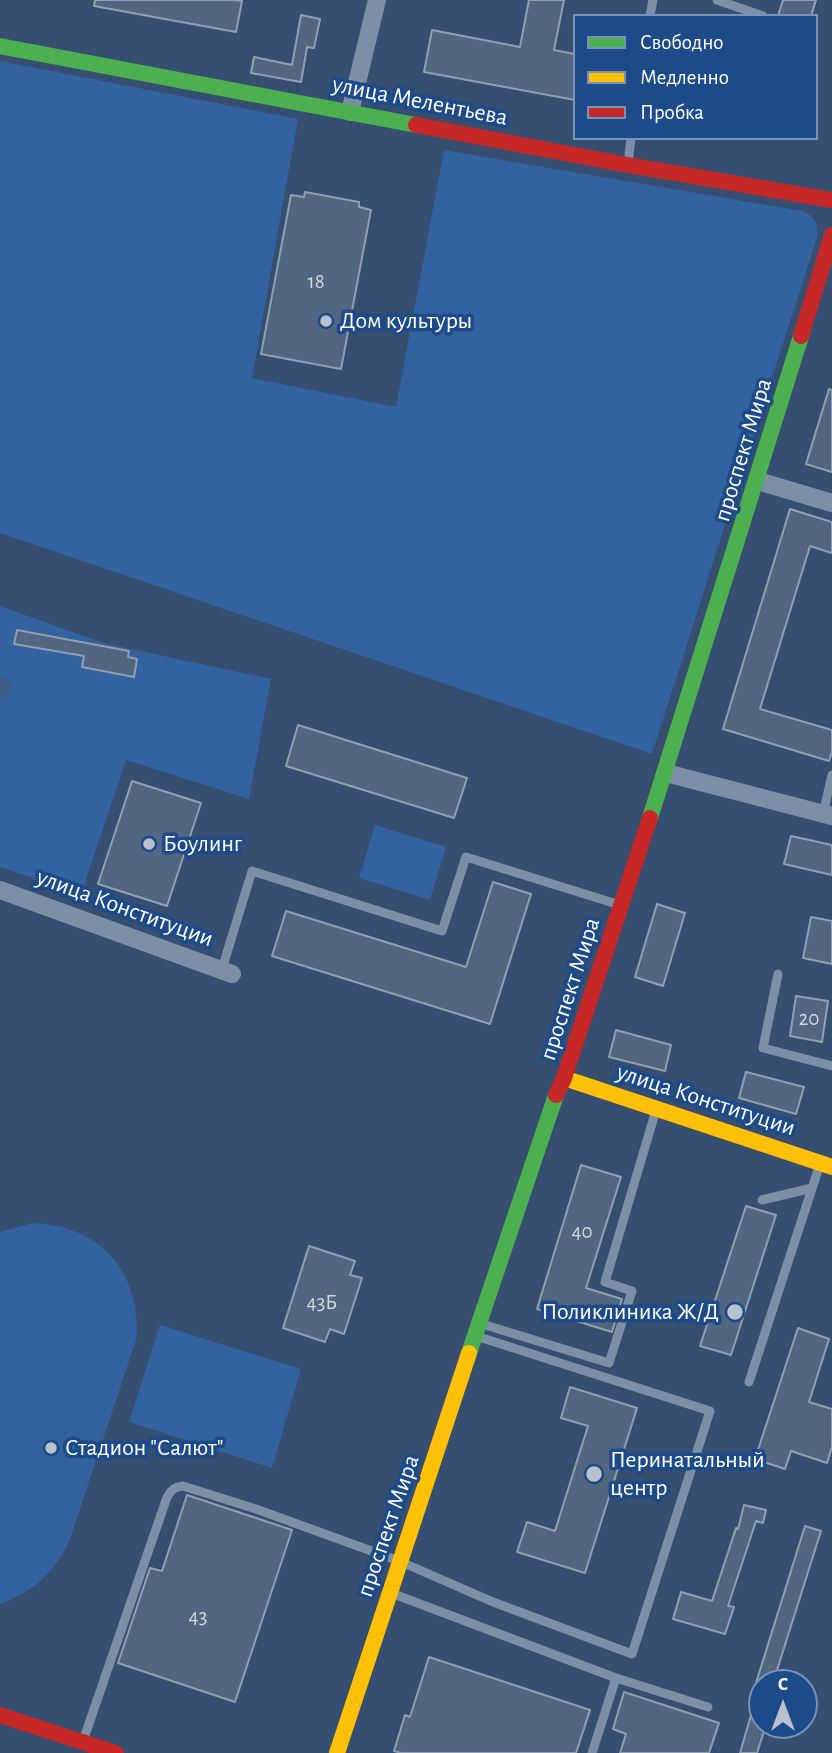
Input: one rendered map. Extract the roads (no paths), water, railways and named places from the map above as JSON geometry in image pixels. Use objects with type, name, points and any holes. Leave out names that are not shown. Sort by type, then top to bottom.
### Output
[{"type":"street","points":[[349,112],[376,0]]},
{"type":"street","name":"улица Мелентьева","points":[[0,46],[628,165],[832,200]]},
{"type":"street","name":"проспект Мира","points":[[337,1753],[399,1560],[666,773],[832,235]]},
{"type":"street","points":[[758,481],[832,503]]},
{"type":"street","points":[[666,773],[827,815]]},
{"type":"street","name":"улица Конституции","points":[[0,890],[227,972]]},
{"type":"street","name":"улица Конституции","points":[[564,1078],[829,1166]]},
{"type":"street","points":[[0,1715],[81,1748],[116,1753]]},
{"type":"lane","points":[[717,0],[756,14]]},
{"type":"lane","points":[[628,165],[631,140]]},
{"type":"lane","points":[[827,815],[832,775]]},
{"type":"lane","points":[[227,972],[252,871],[442,930],[466,857],[622,906]]},
{"type":"lane","points":[[778,974],[763,1048],[832,1066]]},
{"type":"lane","points":[[478,1329],[609,1363],[632,1292],[605,1282],[656,1110]]},
{"type":"lane","points":[[749,1382],[813,1188],[829,1166]]},
{"type":"lane","points":[[762,1200],[813,1188]]},
{"type":"lane","points":[[81,1748],[166,1500],[173,1488],[183,1486],[399,1560],[493,1602],[632,1654],[710,1411],[478,1329]]},
{"type":"lane","points":[[389,1592],[616,1678],[708,1707]]},
{"type":"lane","points":[[592,1753],[616,1678]]},
{"type":"place","name":"Дом культуры","points":[[326,321]]},
{"type":"place","name":"Боулинг","points":[[149,844]]},
{"type":"place","name":"Поликлиника Ж/Д","points":[[735,1312]]},
{"type":"place","name":"Стадион \"Салют\"","points":[[51,1448]]},
{"type":"place","name":"Перинатальный центр","points":[[594,1474]]}]
